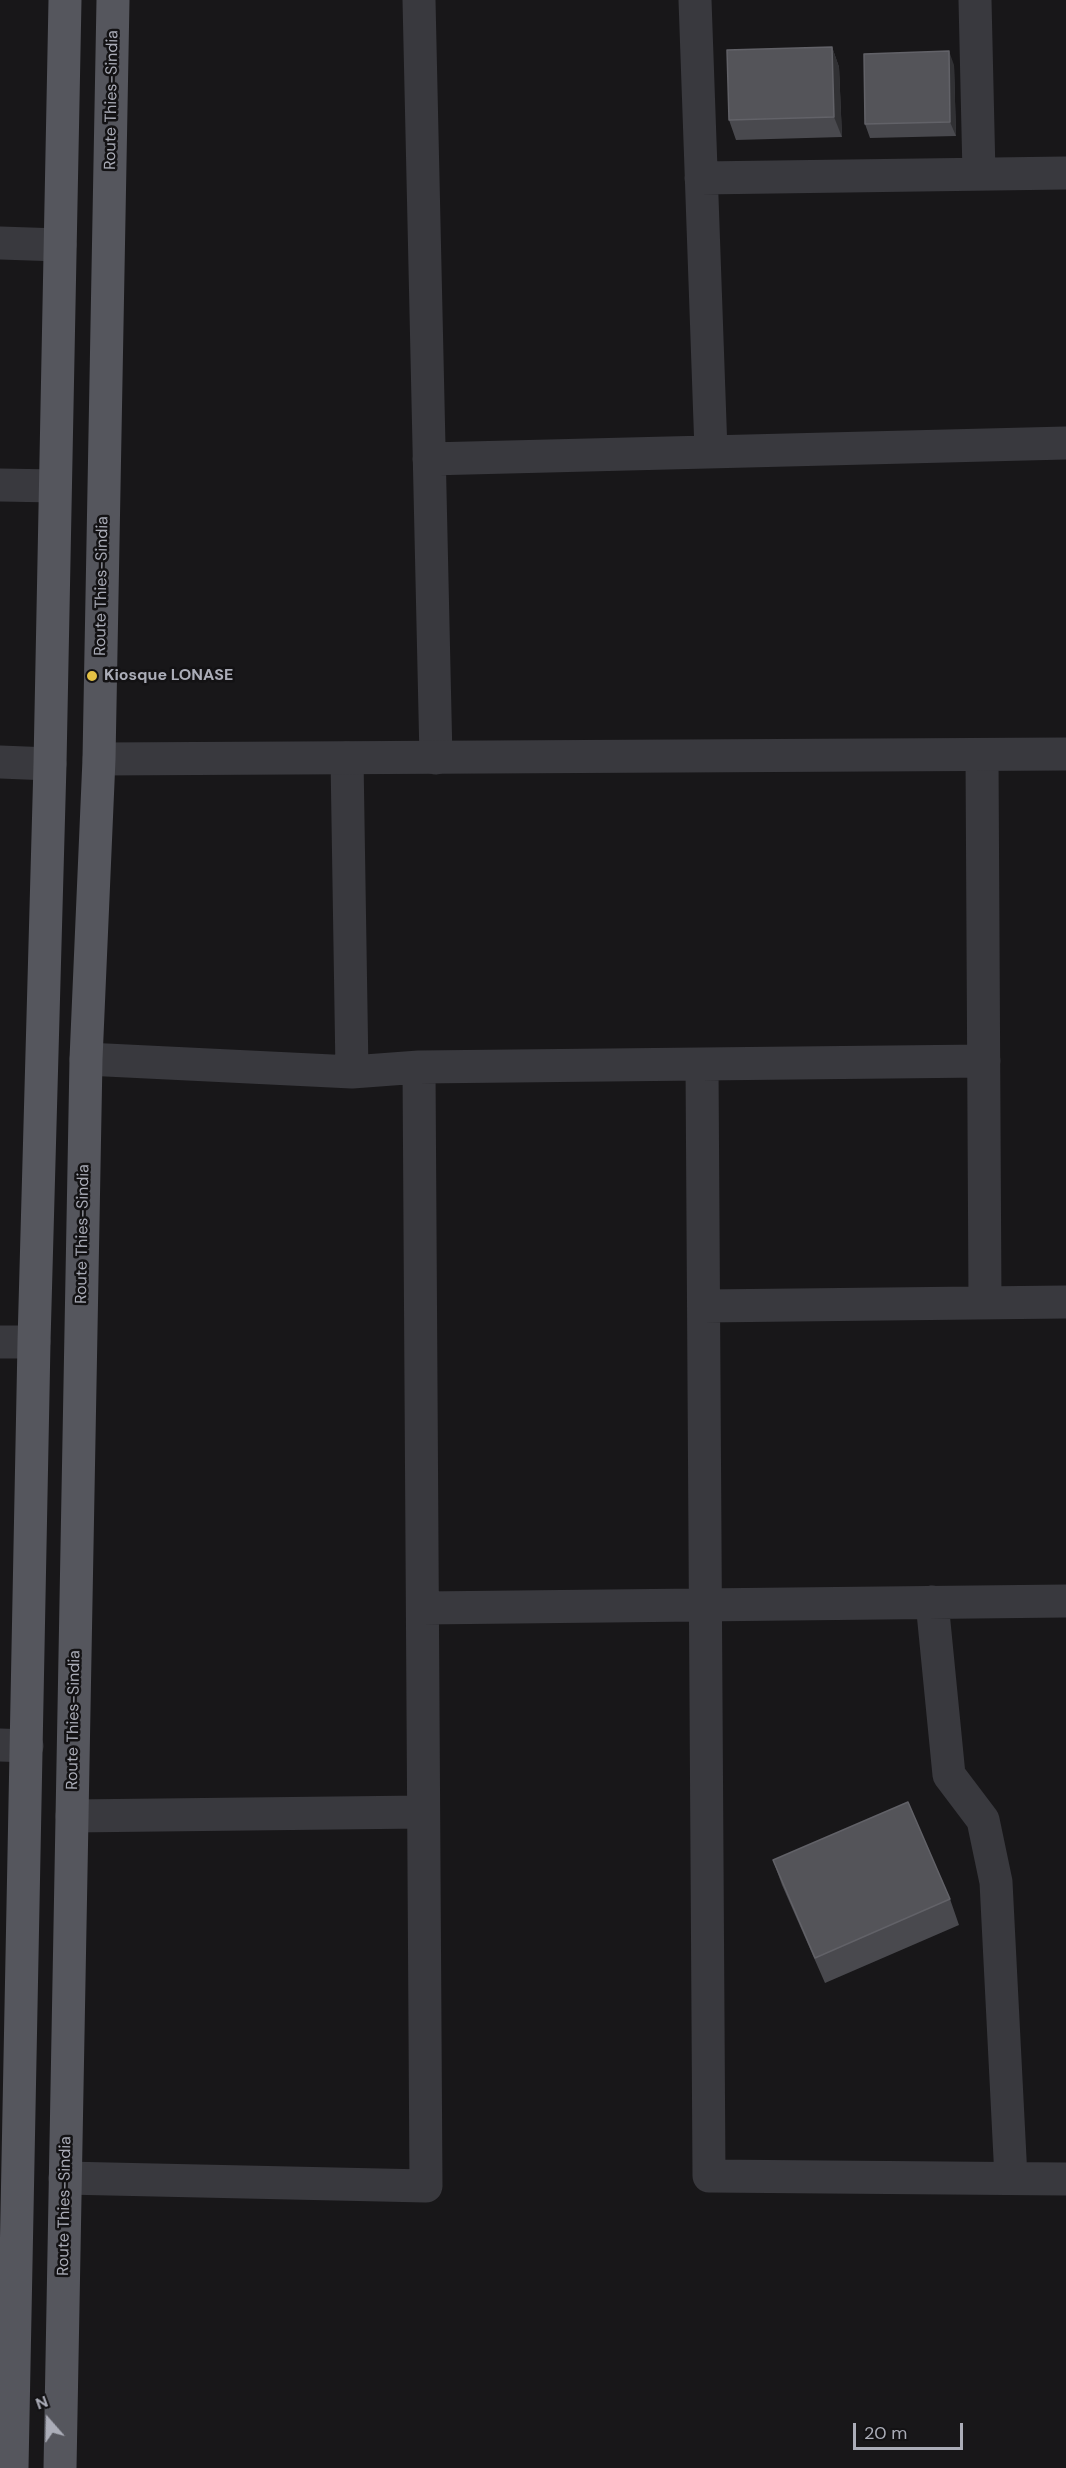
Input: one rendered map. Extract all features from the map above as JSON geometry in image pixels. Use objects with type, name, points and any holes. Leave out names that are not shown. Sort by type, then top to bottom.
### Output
[{"type":"main road","points":[[12,2468],[8,2277],[13,1746],[34,1342],[50,764],[65,0]]},
{"type":"main road","name":"Route Thies-Sindia","points":[[60,2468],[86,1059],[99,759],[113,0]]},
{"type":"street","points":[[419,0],[436,758]]},
{"type":"street","points":[[695,0],[711,452]]},
{"type":"street","points":[[975,0],[979,174]]},
{"type":"street","points":[[701,178],[1066,173]]},
{"type":"street","points":[[0,243],[60,245]]},
{"type":"street","points":[[429,459],[1066,443]]},
{"type":"street","points":[[0,485],[55,486]]},
{"type":"street","points":[[99,759],[1066,754]]},
{"type":"street","points":[[982,755],[985,1302]]},
{"type":"street","points":[[346,758],[352,1072]]},
{"type":"street","points":[[0,762],[50,764]]},
{"type":"street","points":[[86,1059],[352,1072],[419,1067],[984,1061]]},
{"type":"street","points":[[702,1064],[709,2176],[1066,2179]]},
{"type":"street","points":[[65,2178],[426,2186],[419,1067]]},
{"type":"street","points":[[704,1306],[1066,1302]]},
{"type":"street","points":[[0,1342],[34,1342]]},
{"type":"street","points":[[423,1608],[1066,1601]]},
{"type":"street","points":[[932,1602],[949,1775],[982,1820],[996,1882],[1011,2178]]},
{"type":"street","points":[[72,1816],[423,1812]]},
{"type":"building","points":[[832,47],[834,117],[729,120],[727,50]]},
{"type":"building","points":[[949,51],[950,122],[865,124],[864,54]]},
{"type":"building","points":[[908,1802],[950,1899],[815,1958],[773,1860]]},
{"type":"place","name":"Kiosque LONASE","points":[[92,676]]}]
